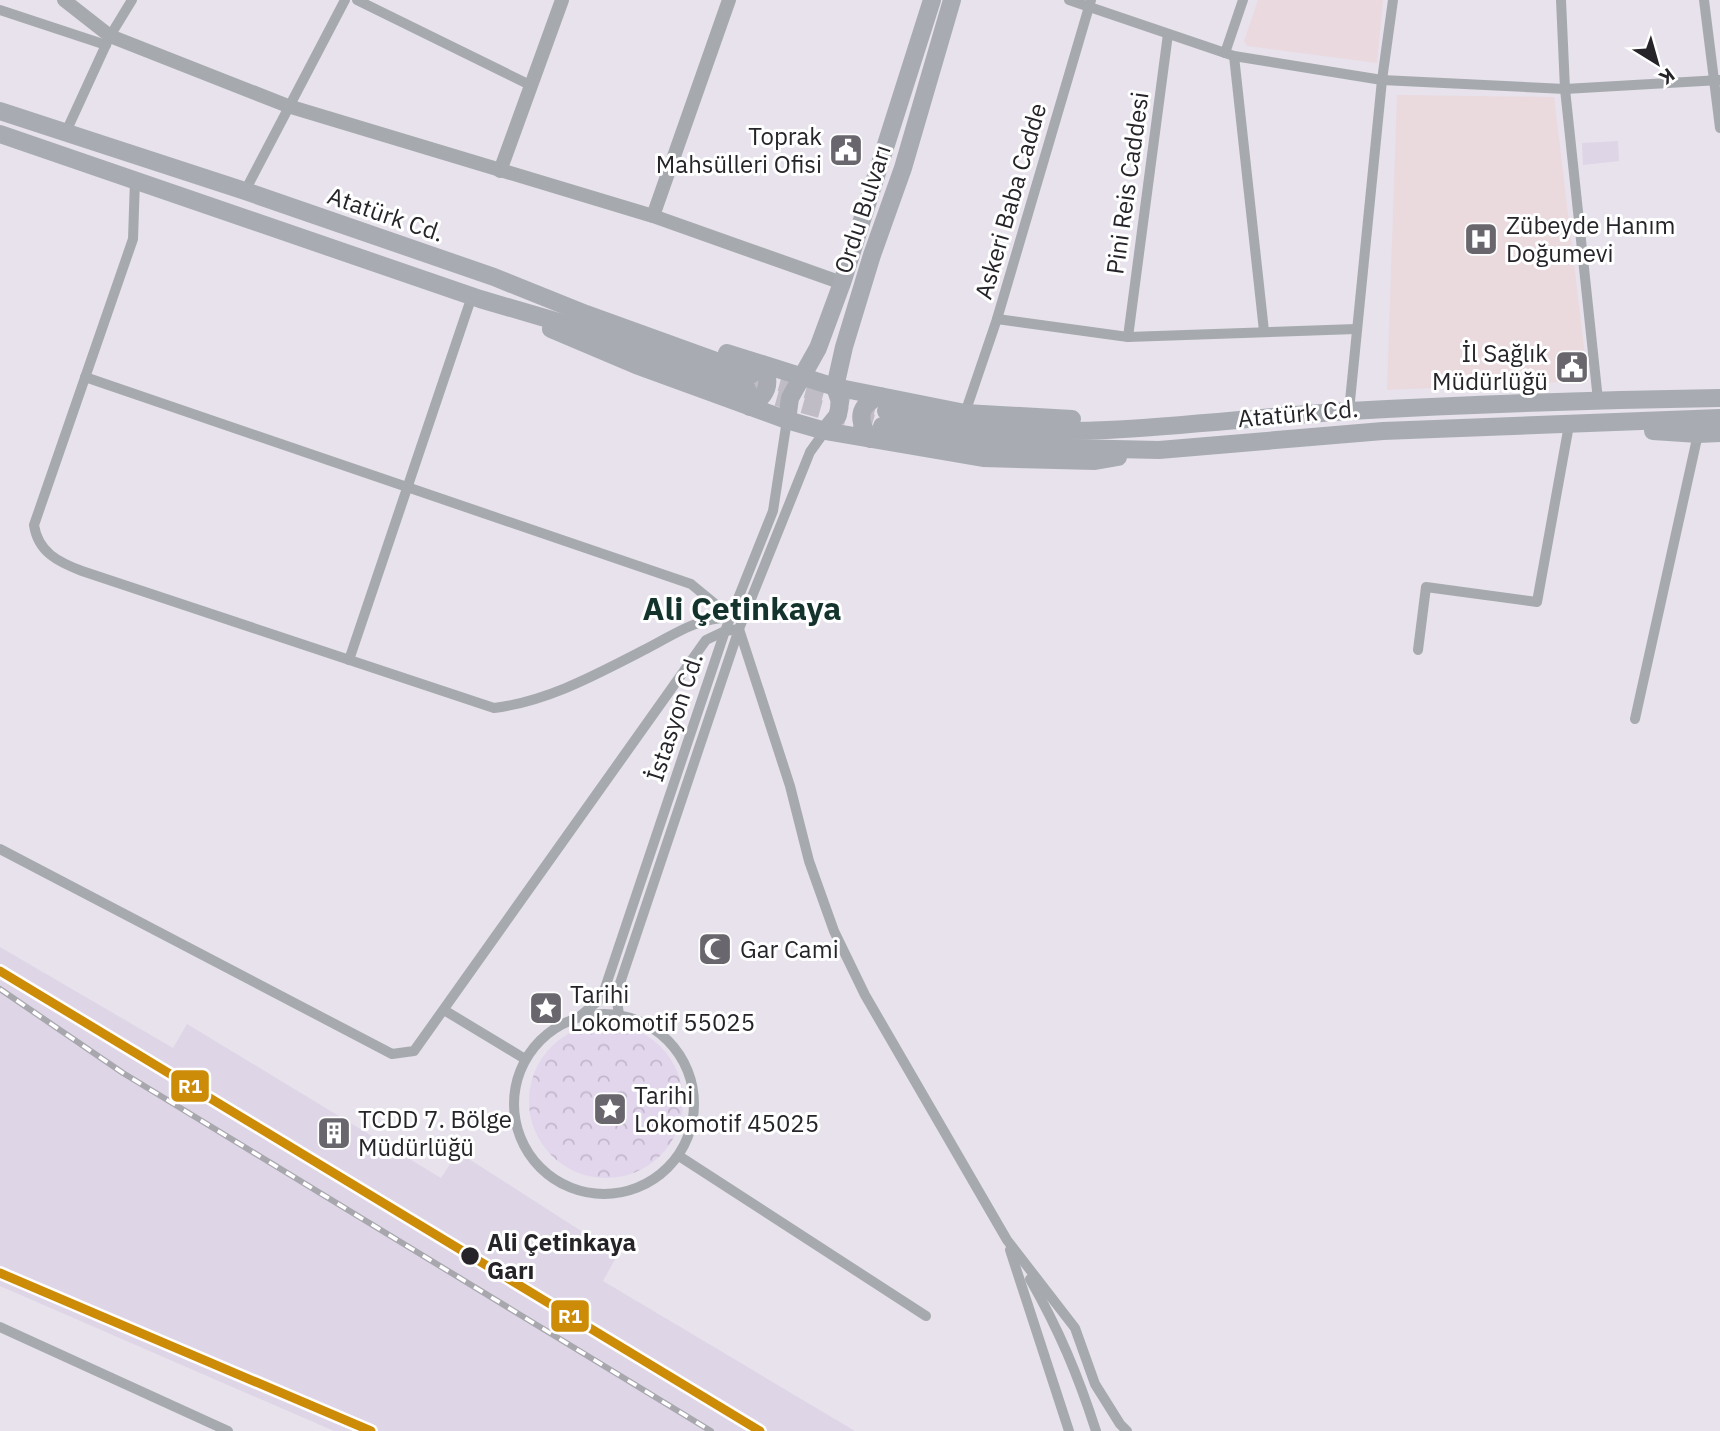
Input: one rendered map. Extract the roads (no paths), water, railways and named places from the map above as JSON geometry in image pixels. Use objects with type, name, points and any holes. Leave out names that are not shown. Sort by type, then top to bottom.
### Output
[{"type":"main road","name":"Ordu Bulvarı","points":[[787,420],[790,398],[818,348],[842,283],[932,0]]},
{"type":"main road","name":"Ordu Bulvarı","points":[[825,431],[838,415],[841,402],[835,387],[844,347],[872,255],[903,168],[952,0]]},
{"type":"main road","name":"Atatürk Cd.","points":[[0,111],[494,276],[753,384]]},
{"type":"main road","name":"Atatürk Cd.","points":[[0,134],[476,298],[636,365],[753,384]]},
{"type":"main road","points":[[753,384],[802,377],[835,387],[879,418]]},
{"type":"main road","points":[[753,384],[787,420],[825,431],[879,418],[965,413],[1167,425]]},
{"type":"main road","points":[[1598,400],[1648,390],[1720,387]]},
{"type":"main road","name":"Atatürk Cd.","points":[[879,418],[1021,430],[1106,430],[1349,411],[1598,400],[1720,398]]},
{"type":"main road","name":"Atatürk Cd.","points":[[879,418],[984,458],[1095,461],[1159,450],[1382,431],[1720,418]]},
{"type":"main road","points":[[1569,425],[1698,434],[1720,433]]},
{"type":"street","points":[[64,0],[108,40]]},
{"type":"street","points":[[65,134],[108,40],[132,0]]},
{"type":"street","points":[[245,191],[345,0]]},
{"type":"street","points":[[357,0],[531,86]]},
{"type":"street","points":[[500,171],[562,0]]},
{"type":"street","points":[[653,216],[729,0]]},
{"type":"street","points":[[1069,0],[1090,4],[1229,54],[1382,80],[1565,89],[1717,80]]},
{"type":"street","points":[[1243,0],[1229,54],[1264,331]]},
{"type":"street","points":[[1349,411],[1392,0]]},
{"type":"street","points":[[1561,0],[1565,89],[1598,400]]},
{"type":"street","points":[[1704,0],[1717,80],[1720,128]]},
{"type":"street","name":"Askeri Baba Cadde","points":[[965,413],[998,319],[1090,4]]},
{"type":"street","points":[[0,10],[108,40],[288,106],[653,216],[842,283]]},
{"type":"street","name":"Pini Reis Caddesi","points":[[1128,337],[1168,34]]},
{"type":"street","points":[[135,180],[133,239],[34,525],[36,538],[46,552],[61,563],[494,708],[520,705],[551,695],[603,671],[687,626],[706,619],[731,617]]},
{"type":"street","points":[[349,660],[407,487],[476,298]]},
{"type":"street","points":[[998,319],[1128,337],[1356,329]]},
{"type":"street","points":[[85,377],[691,584],[731,617]]},
{"type":"street","name":"İstasyon Cd.","points":[[579,1017],[599,1000],[604,991],[725,631],[773,511],[787,420]]},
{"type":"street","points":[[1418,650],[1426,587],[1537,602],[1569,425]]},
{"type":"street","name":"İstasyon Cd.","points":[[619,1014],[616,995],[739,629],[810,452],[825,431]]},
{"type":"street","points":[[1635,719],[1698,434]]},
{"type":"street","points":[[0,849],[392,1054],[414,1051],[706,640],[725,631],[739,629],[790,786],[808,861],[834,932],[864,995],[1057,1326],[1096,1431]]},
{"type":"street","points":[[444,1010],[525,1059]]},
{"type":"street","points":[[598,1013],[619,1014],[648,1024],[671,1042],[688,1068],[695,1098],[692,1128],[679,1156],[657,1178],[629,1192],[599,1195],[569,1188],[543,1172],[524,1148],[514,1119],[514,1088],[525,1059],[539,1041],[557,1026],[598,1013]]},
{"type":"street","points":[[679,1156],[926,1316]]},
{"type":"street","points":[[1007,1240],[1069,1431]]},
{"type":"street","points":[[1007,1240],[1075,1328],[1095,1384],[1119,1424],[1127,1431]]},
{"type":"street","points":[[0,1327],[228,1431]]},
{"type":"tunnel","points":[[754,375],[879,409]]},
{"type":"tunnel","points":[[751,390],[882,426]]},
{"type":"railway","points":[[0,989],[123,1073],[711,1431]]},
{"type":"railway","points":[[56,1004],[760,1431]]},
{"type":"place","name":"Toprak Mahsülleri Ofisi","points":[[846,150]]},
{"type":"place","name":"Zübeyde Hanım Doğumevi","points":[[1481,239]]},
{"type":"place","name":"İl Sağlık Müdürlüğü","points":[[1572,367]]},
{"type":"place","name":"Gar Cami","points":[[715,949]]},
{"type":"place","name":"Tarihi Lokomotif 55025","points":[[546,1008]]},
{"type":"place","name":"Tarihi Lokomotif 45025","points":[[610,1109]]},
{"type":"place","name":"TCDD 7. Bölge Müdürlüğü","points":[[334,1133]]},
{"type":"place","name":"Ali Çetinkaya Garı","points":[[470,1256]]},
{"type":"district","name":"Ali Çetinkaya","points":[[742,608]]}]
